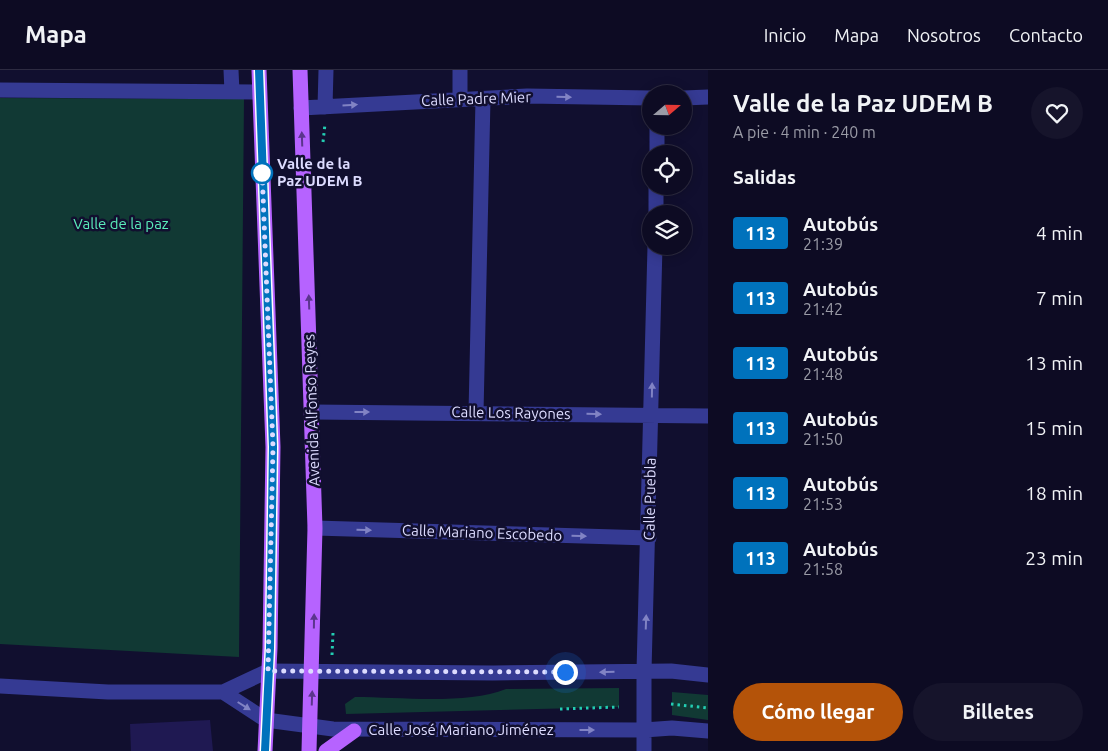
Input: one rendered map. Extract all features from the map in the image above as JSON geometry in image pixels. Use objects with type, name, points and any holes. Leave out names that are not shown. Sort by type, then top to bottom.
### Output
[{"type":"main road","points":[[259,70],[273,447],[265,751]]},
{"type":"main road","name":"Avenida Alfonso Reyes","points":[[300,70],[313,412],[315,528],[313,670],[309,751]]},
{"type":"main road","points":[[326,751],[354,731]]},
{"type":"street","points":[[231,70],[232,92]]},
{"type":"street","points":[[325,107],[326,70]]},
{"type":"street","points":[[460,70],[460,99]]},
{"type":"street","points":[[0,90],[259,92]]},
{"type":"street","name":"Calle Padre Mier","points":[[301,108],[527,96],[642,98]]},
{"type":"street","points":[[692,98],[708,97]]},
{"type":"street","points":[[476,413],[483,99]]},
{"type":"street","name":"Calle Puebla","points":[[644,751],[644,671],[649,538],[655,255]]},
{"type":"street","name":"Calle Los Rayones","points":[[313,412],[708,416]]},
{"type":"street","name":"Calle Mariano Escobedo","points":[[315,528],[649,538]]},
{"type":"street","points":[[0,686],[108,692],[222,692],[268,671],[313,670],[484,673],[644,671],[708,675]]},
{"type":"street","name":"Calle José Mariano Jiménez","points":[[222,692],[266,720],[354,731],[644,730],[672,728],[708,731]]},
{"type":"path","points":[[672,704],[708,708]]},
{"type":"green space","name":"Valle de la paz","points":[[0,98],[244,99],[239,657],[0,644]]},
{"type":"green space","points":[[619,688],[619,707],[346,714],[345,704],[355,697],[453,699],[490,694],[506,689]]},
{"type":"green space","points":[[672,692],[708,695],[708,720],[672,715]]},
{"type":"building","points":[[210,720],[213,751],[131,751],[130,724]]},
{"type":"bus line","name":"113","points":[[259,70],[273,447],[270,648],[265,751]]},
{"type":"place","name":"Valle de la Paz UDEM B","points":[[262,173]]},
{"type":"route","points":[[262,173],[262,169],[273,447],[268,671],[565,672]]}]
